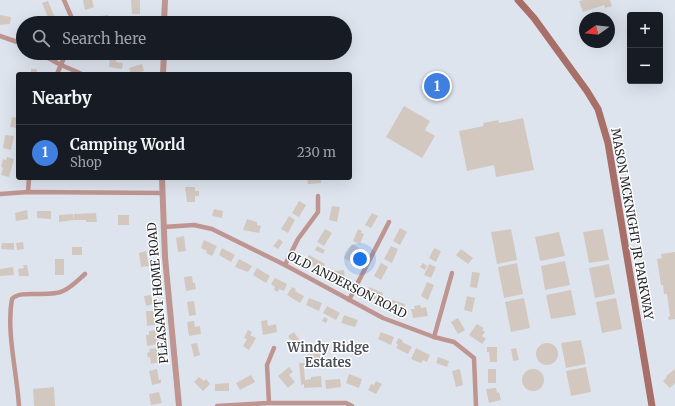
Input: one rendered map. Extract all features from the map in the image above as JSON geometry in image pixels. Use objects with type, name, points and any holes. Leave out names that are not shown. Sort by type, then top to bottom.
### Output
[{"type":"main road","name":"MASON MCKNIGHT JR PARKWAY","points":[[518,0],[534,18],[587,90],[598,109],[602,120],[608,143],[652,406]]},
{"type":"street","points":[[64,0],[71,16]]},
{"type":"street","points":[[164,16],[165,0]]},
{"type":"street","points":[[0,36],[16,42]]},
{"type":"street","points":[[52,60],[77,72]]},
{"type":"street","points":[[57,72],[63,60]]},
{"type":"street","points":[[163,72],[164,60]]},
{"type":"street","points":[[28,192],[29,180]]},
{"type":"street","name":"PLEASANT HOME ROAD","points":[[162,180],[163,227],[179,406]]},
{"type":"street","points":[[0,194],[28,192],[162,193]]},
{"type":"street","points":[[285,265],[298,238],[318,212],[318,196]]},
{"type":"street","points":[[349,300],[389,222]]},
{"type":"street","name":"OLD ANDERSON ROAD","points":[[163,227],[194,225],[212,229],[285,265],[384,318],[434,337],[454,342],[474,358],[476,406]]},
{"type":"street","points":[[434,337],[452,273]]},
{"type":"street","points":[[19,406],[11,328],[10,308],[12,299],[18,295],[52,295],[62,292],[71,287],[85,274]]},
{"type":"street","points":[[269,403],[267,365],[274,348]]},
{"type":"street","points":[[217,406],[269,403],[346,403],[352,406]]},
{"type":"building","points":[[83,0],[92,0],[94,7],[85,10]]},
{"type":"building","points":[[131,0],[140,0],[140,14],[132,14]]},
{"type":"building","points":[[610,0],[612,6],[605,8],[604,5],[583,12],[579,1]]},
{"type":"building","points":[[48,1],[54,16],[47,16],[42,3]]},
{"type":"building","points":[[0,15],[11,17],[10,24],[0,25]]},
{"type":"building","points":[[110,60],[116,60],[116,62],[123,63],[122,69],[109,67]]},
{"type":"building","points":[[142,64],[144,71],[130,72],[129,68]]},
{"type":"building","points":[[31,69],[37,69],[37,72],[31,72]]},
{"type":"building","points":[[404,106],[430,121],[425,130],[435,136],[422,158],[386,137]]},
{"type":"building","points":[[12,117],[16,118],[16,128],[10,127]]},
{"type":"building","points":[[523,118],[534,170],[496,177],[494,165],[467,171],[459,131],[484,126],[483,123],[498,120],[499,123]]},
{"type":"building","points":[[5,135],[14,136],[11,150],[3,148]]},
{"type":"building","points":[[7,157],[14,159],[9,177],[1,175],[3,159],[6,160]]},
{"type":"building","points":[[307,180],[321,180],[321,183],[308,184]]},
{"type":"building","points":[[185,187],[195,187],[195,191],[199,191],[199,196],[195,196],[195,202],[187,202]]},
{"type":"building","points":[[299,201],[306,205],[299,217],[292,213]]},
{"type":"building","points":[[332,206],[340,207],[337,222],[329,220]]},
{"type":"building","points":[[214,209],[223,211],[222,218],[212,216]]},
{"type":"building","points":[[27,210],[28,219],[16,221],[15,213]]},
{"type":"building","points":[[37,211],[51,211],[51,219],[37,218]]},
{"type":"building","points":[[96,213],[97,222],[74,220],[74,214]]},
{"type":"building","points":[[372,213],[378,216],[371,228],[365,225]]},
{"type":"building","points":[[73,214],[74,220],[59,222],[59,215]]},
{"type":"building","points":[[118,215],[129,215],[129,225],[118,225]]},
{"type":"building","points":[[289,216],[295,220],[288,233],[281,229]]},
{"type":"building","points":[[247,219],[257,222],[257,225],[261,226],[259,233],[243,230]]},
{"type":"building","points":[[400,228],[407,232],[400,245],[393,241]]},
{"type":"building","points":[[325,229],[332,233],[324,246],[317,242]]},
{"type":"building","points":[[358,229],[364,234],[360,244],[353,241]]},
{"type":"building","points":[[511,229],[517,260],[497,264],[491,232]]},
{"type":"building","points":[[603,229],[609,260],[589,263],[583,232]]},
{"type":"building","points":[[559,232],[565,256],[540,261],[535,237]]},
{"type":"building","points":[[184,236],[186,251],[178,252],[176,238]]},
{"type":"building","points":[[279,239],[283,242],[278,249],[273,246]]},
{"type":"building","points":[[204,240],[217,246],[212,256],[201,248]]},
{"type":"building","points":[[23,242],[24,249],[17,250],[16,243]]},
{"type":"building","points":[[2,243],[14,243],[14,250],[1,249]]},
{"type":"building","points":[[352,244],[359,248],[351,262],[344,258]]},
{"type":"building","points":[[317,246],[325,250],[323,254],[315,250]]},
{"type":"building","points":[[391,246],[398,249],[392,263],[384,259]]},
{"type":"building","points":[[72,247],[82,247],[82,255],[72,255]]},
{"type":"building","points":[[222,248],[235,255],[231,262],[219,255]]},
{"type":"building","points":[[434,248],[441,251],[436,262],[429,258]]},
{"type":"building","points":[[461,249],[473,258],[468,264],[456,255]]},
{"type":"building","points":[[146,251],[149,266],[141,267],[139,253]]},
{"type":"building","points":[[675,252],[675,319],[669,320],[668,317],[670,316],[667,294],[664,294],[663,285],[661,285],[657,259],[662,258],[661,254]]},
{"type":"building","points":[[309,255],[325,264],[321,271],[310,264],[309,266],[305,264]]},
{"type":"building","points":[[55,259],[64,259],[64,275],[55,275]]},
{"type":"building","points":[[239,259],[252,266],[248,272],[235,267]]},
{"type":"building","points":[[565,261],[570,285],[545,290],[541,266]]},
{"type":"building","points":[[381,263],[388,267],[381,280],[374,276]]},
{"type":"building","points":[[423,263],[427,266],[425,270],[420,267]]},
{"type":"building","points":[[517,263],[523,294],[504,298],[498,267]]},
{"type":"building","points":[[429,264],[436,267],[431,278],[424,275]]},
{"type":"building","points":[[609,264],[615,294],[595,298],[589,268]]},
{"type":"building","points":[[23,265],[27,265],[29,276],[19,276],[18,269],[24,268]]},
{"type":"building","points":[[13,267],[14,275],[0,276],[0,269]]},
{"type":"building","points":[[257,268],[270,276],[266,283],[253,275]]},
{"type":"building","points":[[344,270],[345,278],[330,280],[329,272]]},
{"type":"building","points":[[472,272],[480,273],[477,288],[470,287]]},
{"type":"building","points":[[192,276],[196,289],[186,291],[184,277]]},
{"type":"building","points":[[275,278],[287,284],[284,291],[279,289],[278,292],[274,290],[275,287],[271,284]]},
{"type":"building","points":[[427,282],[434,285],[428,300],[421,296]]},
{"type":"building","points":[[292,287],[296,289],[295,291],[304,296],[300,303],[287,295]]},
{"type":"building","points":[[369,287],[383,293],[379,301],[365,295]]},
{"type":"building","points":[[571,290],[576,315],[551,319],[546,295]]},
{"type":"building","points":[[151,295],[153,304],[146,306],[144,296]]},
{"type":"building","points":[[467,296],[475,298],[472,312],[464,310]]},
{"type":"building","points":[[309,298],[322,303],[319,311],[306,305]]},
{"type":"building","points":[[524,298],[530,328],[511,332],[505,302]]},
{"type":"building","points":[[616,298],[622,329],[602,333],[596,302]]},
{"type":"building","points":[[392,300],[405,304],[403,312],[389,308]]},
{"type":"building","points":[[194,301],[196,315],[189,316],[187,302]]},
{"type":"building","points":[[420,305],[421,308],[426,307],[428,316],[413,318],[411,309],[415,309],[414,306]]},
{"type":"building","points":[[327,306],[340,313],[336,320],[323,313]]},
{"type":"building","points":[[146,311],[154,311],[155,325],[147,326]]},
{"type":"building","points":[[344,315],[358,320],[355,327],[341,323]]},
{"type":"building","points":[[324,317],[328,319],[326,323],[322,321]]},
{"type":"building","points":[[458,318],[465,330],[458,334],[451,322]]},
{"type":"building","points":[[267,320],[268,326],[276,324],[277,332],[263,335],[261,321]]},
{"type":"building","points":[[194,321],[195,327],[200,326],[201,334],[189,336],[187,322]]},
{"type":"building","points":[[477,324],[484,328],[482,330],[485,332],[482,336],[486,339],[482,344],[469,335]]},
{"type":"building","points":[[155,330],[158,344],[147,346],[146,335],[149,335],[149,331]]},
{"type":"building","points":[[248,330],[252,332],[250,335],[256,338],[249,350],[243,346],[247,339],[244,338]]},
{"type":"building","points":[[294,332],[302,344],[296,348],[288,336]]},
{"type":"building","points":[[381,332],[394,337],[391,345],[378,339]]},
{"type":"building","points":[[399,338],[403,341],[402,342],[412,347],[408,354],[396,348],[398,345],[396,343]]},
{"type":"building","points":[[581,340],[586,364],[566,368],[561,343]]},
{"type":"building","points":[[197,343],[200,355],[194,357],[191,344]]},
{"type":"building","points":[[547,343],[555,346],[558,354],[555,362],[547,365],[539,362],[536,354],[539,346]]},
{"type":"building","points":[[487,347],[497,347],[497,362],[490,362]]},
{"type":"building","points":[[157,348],[160,362],[151,364],[150,357],[148,358],[147,353],[150,352],[149,349]]},
{"type":"building","points":[[416,348],[430,355],[427,362],[423,360],[421,363],[411,359]]},
{"type":"building","points":[[516,348],[519,360],[513,361],[511,349]]},
{"type":"building","points":[[320,353],[321,361],[305,363],[304,355]]},
{"type":"building","points":[[438,357],[449,361],[447,367],[436,363]]},
{"type":"building","points":[[299,363],[305,363],[305,380],[311,379],[311,377],[321,376],[322,387],[304,388],[304,384],[301,385]]},
{"type":"building","points":[[289,367],[293,372],[289,375],[295,382],[288,388],[278,376]]},
{"type":"building","points":[[586,367],[591,392],[571,396],[566,371]]},
{"type":"building","points":[[157,369],[161,383],[152,385],[149,371]]},
{"type":"building","points":[[460,369],[463,385],[456,387],[452,371]]},
{"type":"building","points":[[488,369],[496,369],[496,383],[488,383]]},
{"type":"building","points":[[533,369],[537,370],[543,376],[543,384],[537,390],[533,391],[529,390],[523,384],[522,380],[523,376],[529,370]]},
{"type":"building","points":[[675,369],[675,383],[670,388],[663,381],[667,377],[666,376]]},
{"type":"building","points":[[349,374],[362,379],[359,388],[346,383]]},
{"type":"building","points":[[251,375],[255,382],[240,390],[236,383]]},
{"type":"building","points":[[199,377],[204,381],[206,379],[210,384],[203,391],[194,382]]},
{"type":"building","points":[[340,379],[341,387],[326,389],[325,380]]},
{"type":"building","points":[[376,381],[382,384],[376,394],[368,390],[371,384],[374,385]]},
{"type":"building","points":[[229,383],[229,391],[215,391],[215,384]]},
{"type":"building","points":[[54,387],[55,406],[34,406],[33,389]]},
{"type":"building","points":[[496,388],[497,393],[499,392],[501,400],[489,403],[486,389]]},
{"type":"building","points":[[159,392],[162,403],[151,405],[149,394]]},
{"type":"place","name":"Camping World","points":[[437,86]]},
{"type":"district","name":"Windy Ridge Estates","points":[[328,354]]}]
